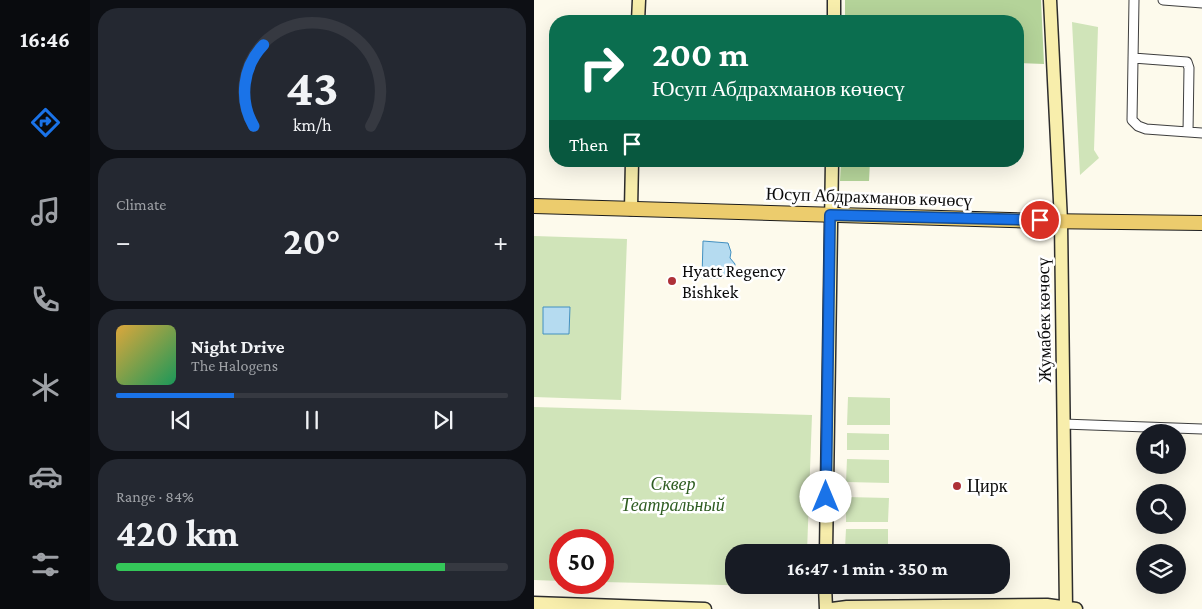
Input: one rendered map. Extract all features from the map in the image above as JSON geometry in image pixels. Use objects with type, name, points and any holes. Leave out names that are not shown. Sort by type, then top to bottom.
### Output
[{"type":"main road","name":"Юсуп Абдрахманов көчөсү","points":[[534,206],[1061,221],[1202,223]]},
{"type":"street","points":[[638,15],[639,0]]},
{"type":"street","points":[[834,0],[834,15]]},
{"type":"street","name":"Жумабек көчөсү","points":[[1050,0],[1061,221],[1063,424],[1069,608]]},
{"type":"street","points":[[1134,0],[1131,114],[1134,123],[1146,129],[1202,133]]},
{"type":"street","points":[[1163,0],[1202,3]]},
{"type":"street","points":[[1133,58],[1187,62],[1189,68],[1188,132]]},
{"type":"street","points":[[631,209],[632,167]]},
{"type":"street","points":[[826,544],[832,167]]},
{"type":"street","points":[[1063,424],[1202,429]]},
{"type":"street","points":[[826,594],[826,609]]},
{"type":"street","points":[[534,603],[705,609]]},
{"type":"street","points":[[832,609],[847,607],[1047,605],[1069,608]]},
{"type":"green space","points":[[845,0],[1041,0],[1044,64],[1024,63],[1024,15],[845,15]]},
{"type":"green space","points":[[1072,22],[1098,27],[1094,150],[1099,158],[1080,175]]},
{"type":"green space","points":[[841,167],[870,167],[869,181],[840,181]]},
{"type":"green space","points":[[534,236],[627,239],[621,400],[534,397]]},
{"type":"green space","points":[[848,397],[890,398],[890,425],[847,425]]},
{"type":"green space","name":"Сквер Театральный","points":[[534,407],[812,415],[807,544],[725,544],[725,585],[614,582],[614,529],[549,529],[549,581],[534,580]]},
{"type":"green space","points":[[847,433],[889,434],[889,450],[847,450]]},
{"type":"green space","points":[[847,459],[889,460],[889,483],[846,482]]},
{"type":"green space","points":[[846,497],[889,498],[888,522],[846,522]]},
{"type":"green space","points":[[846,529],[888,529],[888,544],[845,544]]},
{"type":"water","points":[[703,241],[728,243],[731,252],[730,258],[735,264],[731,274],[723,278],[702,278]]},
{"type":"water","points":[[543,307],[570,307],[569,334],[543,334]]},
{"type":"place","name":"Hyatt Regency Bishkek","points":[[672,281]]},
{"type":"place","name":"Цирк","points":[[957,486]]},
{"type":"route","points":[[826,497],[830,215],[1040,220]]}]
